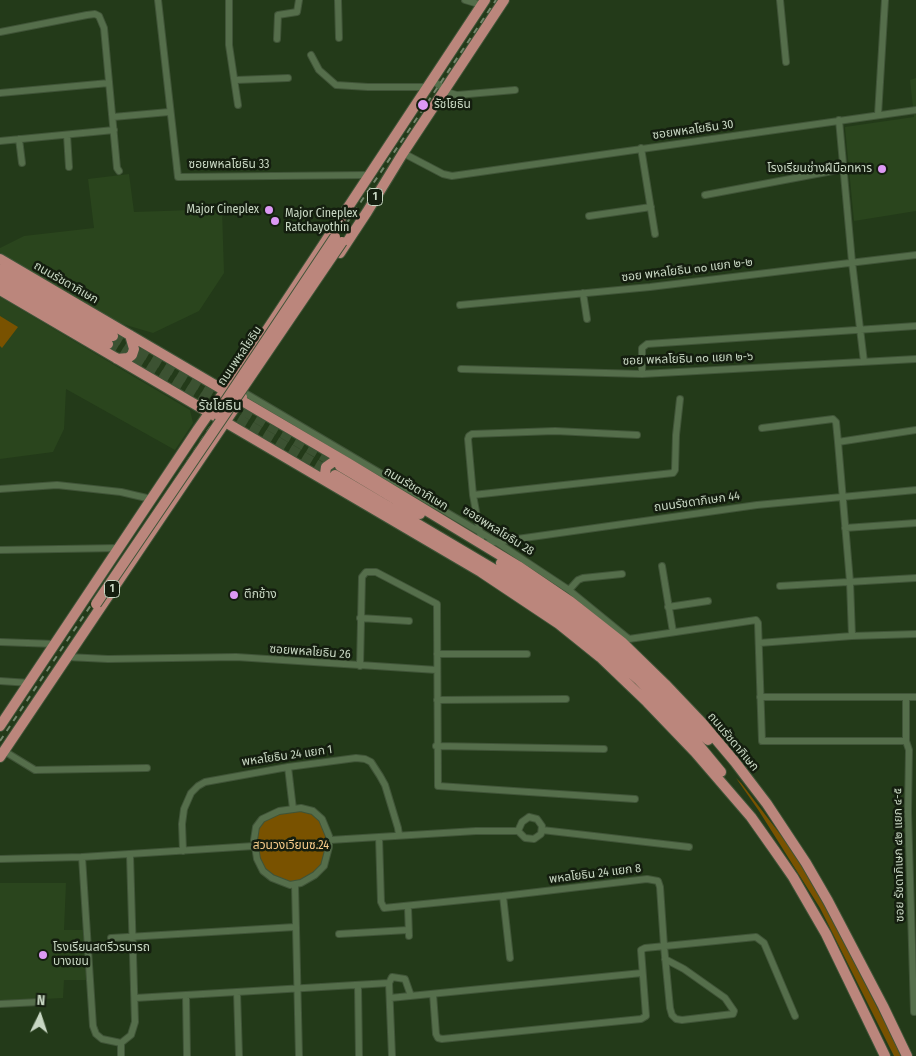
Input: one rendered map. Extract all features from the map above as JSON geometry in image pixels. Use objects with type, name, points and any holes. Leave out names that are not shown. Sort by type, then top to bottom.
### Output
[{"type":"main road","name":"ถนนพหลโยธิน","points":[[2,754],[367,212],[384,182],[504,0]]},
{"type":"main road","name":"ถนนพหลโยธิน","points":[[0,726],[5,710],[30,683],[54,644],[261,339],[484,2]]},
{"type":"main road","name":"ถนนพหลโยธิน","points":[[338,240],[374,179],[375,165]]},
{"type":"main road","name":"ถนนพหลโยธิน","points":[[69,654],[74,636],[93,603],[338,240],[384,182]]},
{"type":"main road","name":"ถนนรัชดาภิเษก","points":[[0,259],[225,391],[243,396],[338,472],[481,572],[535,607],[580,640],[621,676],[672,726],[751,817],[793,877],[826,934],[885,1056]]},
{"type":"main road","name":"ถนนรัชดาภิเษก","points":[[0,270],[111,340],[0,280]]},
{"type":"main road","name":"ถนนรัชดาภิเษก","points":[[0,290],[226,422],[338,472],[482,544],[546,583],[626,641],[703,724],[767,804],[806,863],[832,908],[907,1056]]},
{"type":"main road","points":[[117,359],[128,358],[132,355],[134,349],[130,335]]},
{"type":"main road","points":[[261,339],[265,345],[276,347]]},
{"type":"main road","points":[[186,448],[194,449],[201,459]]},
{"type":"main road","name":"ถนนรัชดาภิเษก","points":[[338,472],[506,566],[594,629],[666,696],[767,804]]},
{"type":"main road","name":"ถนนพหลโยธิน","points":[[48,654],[65,638],[93,603]]},
{"type":"street","name":"ซอยพหลโยธิน 33","points":[[158,0],[178,177],[369,175]]},
{"type":"street","points":[[229,0],[229,45],[236,80],[238,105]]},
{"type":"street","points":[[277,40],[278,15],[297,12],[299,0]]},
{"type":"street","points":[[338,0],[339,38]]},
{"type":"street","points":[[464,0],[484,2]]},
{"type":"street","points":[[780,0],[786,62]]},
{"type":"street","points":[[878,115],[885,0]]},
{"type":"street","points":[[0,32],[87,15],[94,14],[99,16],[104,28],[117,168],[119,171]]},
{"type":"street","points":[[311,55],[320,70],[336,85],[368,88],[430,84],[457,94],[515,90]]},
{"type":"street","points":[[236,80],[288,78]]},
{"type":"street","points":[[0,93],[109,84]]},
{"type":"street","name":"ซอยพหลโยธิน 30","points":[[403,153],[443,174],[452,176],[916,110]]},
{"type":"street","points":[[113,117],[170,112]]},
{"type":"street","points":[[839,120],[852,262],[864,362]]},
{"type":"street","points":[[0,141],[114,130]]},
{"type":"street","points":[[66,135],[69,167]]},
{"type":"street","points":[[19,139],[22,163]]},
{"type":"street","points":[[641,148],[655,234]]},
{"type":"street","points":[[706,195],[844,169]]},
{"type":"street","points":[[589,216],[651,207]]},
{"type":"street","name":"ซอย พหลโยธิน ๓๐ แยก ๒-๒","points":[[460,305],[916,255]]},
{"type":"street","points":[[583,293],[587,320]]},
{"type":"street","points":[[642,374],[642,348],[648,344],[916,326]]},
{"type":"street","name":"ซอย พหลโยธิน ๓๐ แยก ๒-๖","points":[[461,369],[642,374],[916,359]]},
{"type":"street","name":"ซอยพหลโยธิน 28","points":[[243,396],[479,531],[570,590],[626,641]]},
{"type":"street","points":[[474,495],[673,473],[675,470],[680,399]]},
{"type":"street","points":[[762,428],[833,420],[836,422],[850,582],[852,636]]},
{"type":"street","points":[[838,442],[916,430]]},
{"type":"street","points":[[482,544],[468,440],[472,434],[555,432],[637,436]]},
{"type":"street","points":[[0,489],[57,485],[121,492],[152,499]]},
{"type":"street","name":"ถนนรัชดาภิเษก 44","points":[[482,544],[757,505],[916,490]]},
{"type":"street","points":[[845,528],[916,523]]},
{"type":"street","points":[[0,550],[120,548]]},
{"type":"street","points":[[662,566],[673,632]]},
{"type":"street","points":[[360,666],[362,577],[366,572],[376,572],[385,575],[437,604],[436,746],[438,786],[635,799]]},
{"type":"street","points":[[570,590],[578,580],[583,578],[622,574]]},
{"type":"street","points":[[780,586],[916,578]]},
{"type":"street","points":[[668,607],[708,601]]},
{"type":"street","points":[[360,618],[409,621]]},
{"type":"street","points":[[626,641],[756,620],[758,622],[762,741],[906,741]]},
{"type":"street","points":[[759,643],[852,636],[916,634]]},
{"type":"street","points":[[0,642],[54,644]]},
{"type":"street","name":"ซอยพหลโยธิน 26","points":[[69,654],[108,659],[236,657],[438,670]]},
{"type":"street","points":[[437,654],[527,654]]},
{"type":"street","points":[[0,681],[30,683]]},
{"type":"street","points":[[760,697],[916,697]]},
{"type":"street","name":"ซอย รัชดาภิเษก ๔๒ แยก ๔-๕","points":[[906,697],[906,741],[909,750],[908,812],[914,1012]]},
{"type":"street","points":[[437,700],[566,699]]},
{"type":"street","points":[[436,746],[604,749]]},
{"type":"street","points":[[2,754],[35,770],[147,768]]},
{"type":"street","name":"พหลโยธิน 24 แยก 1","points":[[183,851],[182,824],[184,809],[191,793],[198,786],[214,779],[356,758],[365,759],[370,762],[385,785],[399,836]]},
{"type":"street","points":[[288,767],[293,809]]},
{"type":"street","points":[[293,809],[308,809],[318,814],[325,825],[330,840],[324,866],[309,880],[295,885],[279,882],[267,875],[257,859],[254,846],[256,827],[262,819],[279,811],[293,809]]},
{"type":"street","points":[[330,840],[476,831],[518,832],[525,838],[534,839],[541,834],[540,822],[529,817],[522,822],[518,832]]},
{"type":"street","points":[[542,830],[689,847]]},
{"type":"street","name":"พหลโยธิน 24 แยก 8","points":[[379,837],[381,905],[384,908],[647,879],[658,882],[660,887],[665,958],[672,1015],[676,1019],[682,1020],[731,1015],[734,1012],[730,1004],[718,993],[665,958]]},
{"type":"street","points":[[0,859],[82,858],[254,846]]},
{"type":"street","points":[[121,1056],[121,1043],[133,1030],[135,998],[130,855]]},
{"type":"street","points":[[82,858],[93,1026],[96,1034],[102,1039],[121,1043]]},
{"type":"street","points":[[295,885],[299,1056]]},
{"type":"street","points":[[503,896],[510,958]]},
{"type":"street","points":[[339,934],[409,933],[408,906]]},
{"type":"street","points":[[111,938],[295,928]]},
{"type":"street","points":[[433,994],[436,1034],[438,1038],[442,1039],[641,1019],[646,1016],[641,950],[752,936],[764,943],[795,1016]]},
{"type":"street","points":[[390,998],[642,973]]},
{"type":"street","points":[[392,1056],[389,985],[392,977],[405,978],[411,996]]},
{"type":"street","points":[[358,985],[359,1056]]},
{"type":"street","points":[[135,998],[296,988],[389,985]]},
{"type":"street","points":[[237,992],[238,1056]]},
{"type":"street","points":[[186,995],[187,1056]]},
{"type":"street","points":[[0,1004],[39,1002]]},
{"type":"shaded area","name":"โรงเรียนช่างฝีมือทหาร","points":[[916,78],[916,211],[854,221],[845,127],[914,117],[910,80]]},
{"type":"shaded area","points":[[129,174],[134,212],[222,209],[224,273],[199,311],[153,333],[119,323],[0,253],[0,248],[24,236],[94,228],[88,179]]},
{"type":"shaded area","points":[[0,297],[190,410],[193,423],[175,450],[66,389],[64,429],[53,452],[0,459]]},
{"type":"shaded area","name":"โรงเรียนสตรีวรนารถ บางเขน","points":[[0,883],[66,883],[64,930],[84,930],[87,980],[64,980],[63,998],[0,1001]]},
{"type":"green space","points":[[0,316],[18,327],[2,348],[0,346]]},
{"type":"green space","points":[[736,778],[809,874],[902,1056],[894,1056],[820,908]]},
{"type":"green space","name":"สวนวงเวียนซ.24","points":[[308,809],[322,819],[329,836],[328,853],[318,872],[301,883],[285,884],[269,876],[254,846],[256,827],[266,817],[282,811]]},
{"type":"tunnel","points":[[113,336],[340,466]]},
{"type":"tunnel","points":[[108,344],[335,475]]},
{"type":"railway","points":[[0,741],[496,0]]},
{"type":"place","name":"รัชโยธิน","points":[[423,105]]},
{"type":"place","name":"โรงเรียนช่างฝีมือทหาร","points":[[882,169]]},
{"type":"place","name":"Major Cineplex","points":[[269,210]]},
{"type":"place","name":"Major Cineplex Ratchayothin","points":[[275,221]]},
{"type":"place","name":"ตึกช้าง","points":[[234,595]]},
{"type":"place","name":"โรงเรียนสตรีวรนารถ บางเขน","points":[[43,955]]},
{"type":"district","name":"รัชโยธิน","points":[[220,406]]}]
